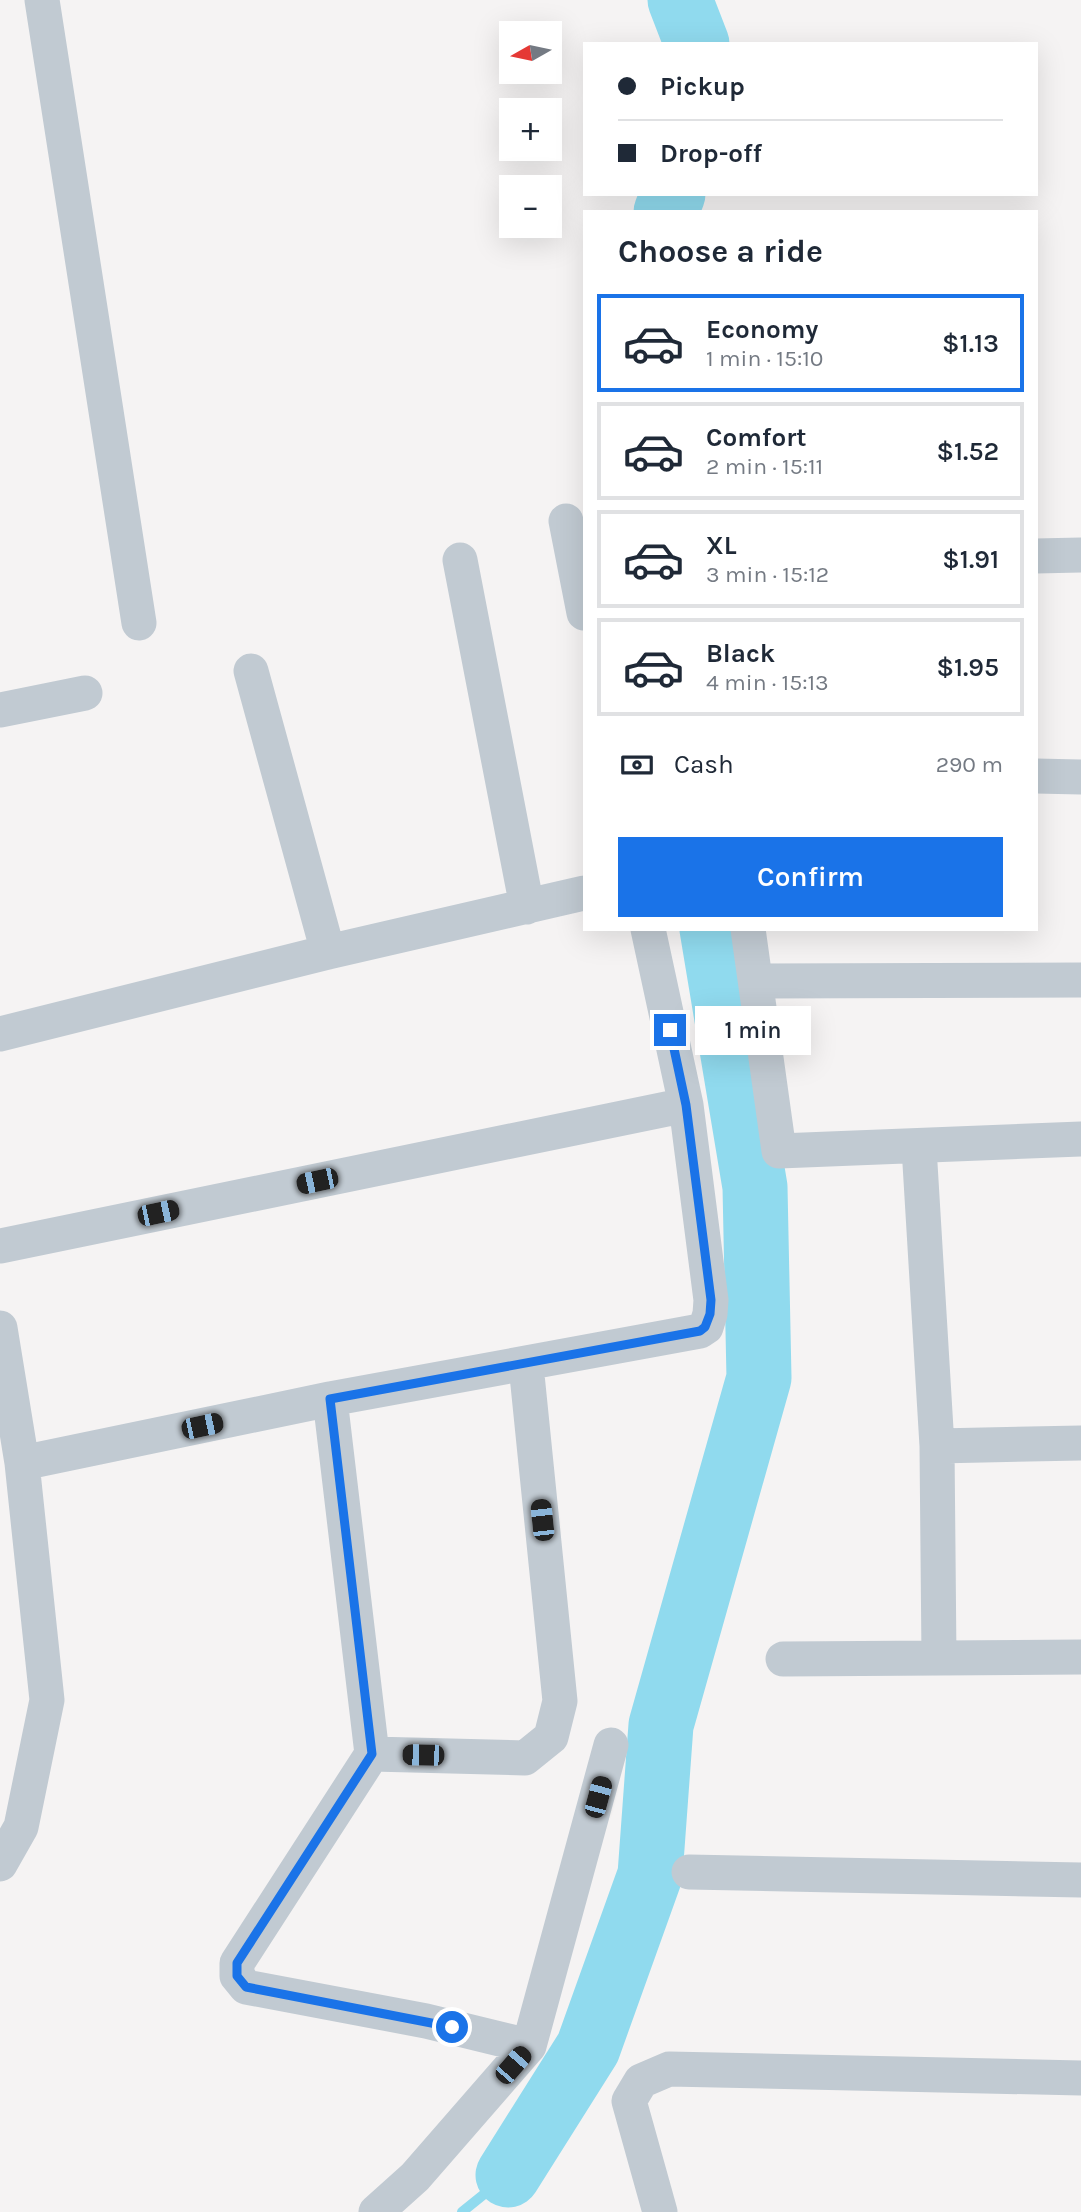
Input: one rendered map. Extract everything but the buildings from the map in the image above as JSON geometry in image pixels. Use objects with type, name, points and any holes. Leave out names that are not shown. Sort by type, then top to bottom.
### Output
[{"type":"street","points":[[42,0],[139,623]]},
{"type":"street","points":[[566,521],[583,608]]},
{"type":"street","points":[[1038,556],[1081,555]]},
{"type":"street","points":[[460,560],[527,907]]},
{"type":"street","points":[[251,671],[328,951]]},
{"type":"street","points":[[0,710],[85,693]]},
{"type":"street","points":[[1038,776],[1081,777]]},
{"type":"street","points":[[0,1034],[328,951],[583,893]]},
{"type":"street","points":[[22,1463],[330,1399],[700,1331],[705,1327],[711,1300],[686,1105],[648,931]]},
{"type":"street","points":[[748,931],[779,1151],[1081,1139]]},
{"type":"street","points":[[756,981],[1081,980]]},
{"type":"street","points":[[0,1246],[686,1105]]},
{"type":"street","points":[[919,1146],[937,1446],[939,1658]]},
{"type":"street","points":[[0,1328],[22,1463],[47,1700],[21,1827],[0,1864]]},
{"type":"street","points":[[372,1754],[525,1758],[551,1737],[560,1701],[526,1365]]},
{"type":"street","points":[[330,1399],[372,1754],[237,1963],[237,1976],[246,1987],[426,2021],[529,2046]]},
{"type":"street","points":[[937,1446],[1081,1443]]},
{"type":"street","points":[[783,1659],[1081,1657]]},
{"type":"street","points":[[376,2212],[415,2177],[529,2046],[611,1745]]},
{"type":"street","points":[[689,1871],[1081,1880]]},
{"type":"street","points":[[660,2212],[629,2101],[641,2081],[669,2068],[1081,2078]]},
{"type":"waterway","points":[[680,0],[696,42]]},
{"type":"waterway","points":[[667,210],[672,196]]},
{"type":"waterway","points":[[508,2175],[588,2048],[650,1875],[661,1725],[759,1378],[755,1187],[712,931]]},
{"type":"waterway","points":[[462,2212],[508,2175]]},
{"type":"route","points":[[452,2027],[246,1987],[237,1976],[237,1963],[372,1754],[330,1399],[551,1360],[700,1331],[705,1327],[711,1300],[686,1105],[670,1030]]}]
